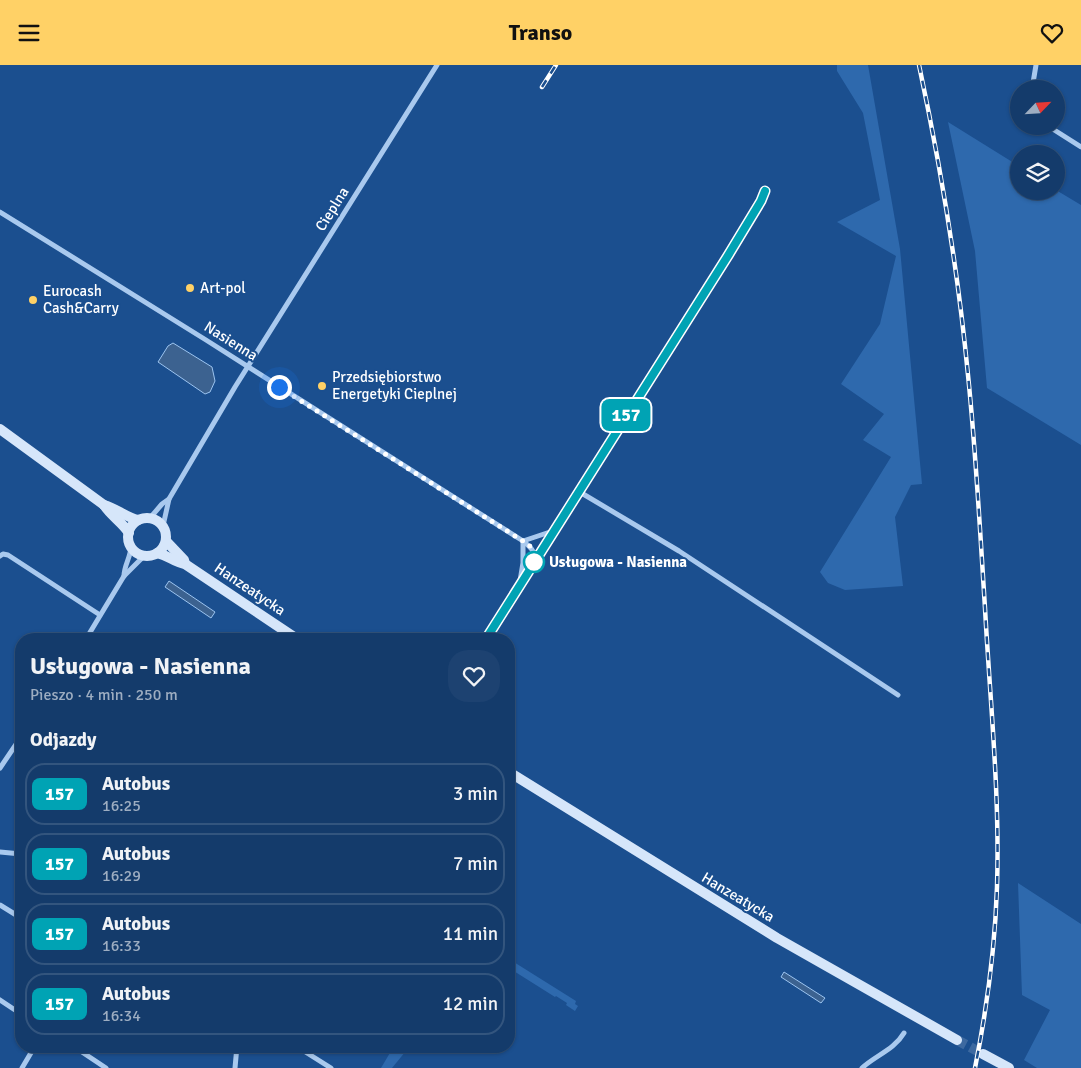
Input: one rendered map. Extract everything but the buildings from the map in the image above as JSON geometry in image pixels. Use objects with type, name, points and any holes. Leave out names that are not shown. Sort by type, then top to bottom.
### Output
[{"type":"street","name":"Cieplna","points":[[169,499],[247,366],[437,65]]},
{"type":"street","points":[[1034,80],[1036,65]]},
{"type":"street","points":[[1062,135],[1081,147]]},
{"type":"street","points":[[490,633],[729,254],[765,191]]},
{"type":"street","name":"Nasienna","points":[[0,212],[523,541]]},
{"type":"street","points":[[0,429],[104,505],[129,533],[131,553],[124,575],[90,633]]},
{"type":"street","points":[[578,491],[679,551],[898,695]]},
{"type":"street","points":[[150,518],[169,499]]},
{"type":"street","points":[[163,526],[169,499]]},
{"type":"street","points":[[104,505],[111,507],[126,517],[138,520],[150,518],[160,522],[166,531],[166,541],[157,553],[140,558],[124,575]]},
{"type":"street","points":[[129,533],[133,524],[138,520]]},
{"type":"street","points":[[523,541],[553,531]]},
{"type":"street","name":"Hanzeatycka","points":[[166,541],[186,564],[288,633]]},
{"type":"street","points":[[523,541],[531,547],[536,559]]},
{"type":"street","points":[[520,584],[524,557],[523,541]]},
{"type":"street","points":[[131,546],[137,553],[145,555]]},
{"type":"street","name":"Hanzeatycka","points":[[157,553],[166,555],[178,563],[186,564]]},
{"type":"street","points":[[0,556],[3,554],[8,555],[100,615]]},
{"type":"street","points":[[0,769],[15,746]]},
{"type":"street","name":"Hanzeatycka","points":[[515,776],[777,938],[957,1040]]},
{"type":"street","points":[[0,852],[15,853]]},
{"type":"street","points":[[0,905],[15,914]]},
{"type":"street","points":[[0,1000],[15,1010]]},
{"type":"street","points":[[862,1068],[877,1056],[895,1046],[904,1033]]},
{"type":"street","points":[[22,1068],[31,1053]]},
{"type":"street","points":[[84,1053],[106,1068]]},
{"type":"street","points":[[235,1068],[236,1053]]},
{"type":"street","points":[[307,1053],[331,1068]]},
{"type":"street","points":[[983,1054],[1009,1068]]},
{"type":"shaded area","points":[[837,65],[868,65],[900,249],[922,484],[911,485],[895,517],[903,586],[845,590],[828,583],[820,572],[891,457],[863,440],[884,414],[841,384],[880,324],[896,256],[837,222],[880,200],[863,113],[837,71]]},
{"type":"shaded area","points":[[948,122],[1010,160],[1010,200],[1065,200],[1065,195],[1081,205],[1081,445],[987,388],[975,251]]},
{"type":"shaded area","points":[[173,343],[212,367],[215,381],[210,392],[205,394],[158,362],[168,346]]},
{"type":"shaded area","points":[[169,581],[215,612],[211,618],[165,587]]},
{"type":"shaded area","points":[[1018,883],[1081,924],[1081,1068],[1037,1068],[1024,1060],[1050,1010],[1022,995]]},
{"type":"shaded area","points":[[515,963],[576,1001],[575,1004],[578,1006],[575,1011],[566,1005],[567,1003],[515,972]]},
{"type":"shaded area","points":[[784,972],[825,998],[821,1003],[781,977]]},
{"type":"shaded area","points":[[390,1053],[404,1053],[392,1068],[381,1068]]},
{"type":"tunnel","points":[[957,1040],[983,1054]]},
{"type":"railway","points":[[542,87],[556,65]]},
{"type":"railway","points":[[919,65],[935,142],[948,220],[964,336],[976,463],[994,748],[998,852],[996,910],[990,978],[975,1068]]},
{"type":"bus line","name":"157","points":[[490,633],[729,254],[765,191]]},
{"type":"place","name":"Art-pol","points":[[190,288]]},
{"type":"place","name":"Eurocash Cash&Carry","points":[[33,300]]},
{"type":"place","name":"Przedsiębiorstwo Energetyki Cieplnej","points":[[322,386]]},
{"type":"place","name":"Usługowa - Nasienna","points":[[534,562]]},
{"type":"route","points":[[279,387],[523,541],[535,553],[536,559],[534,562]]}]
